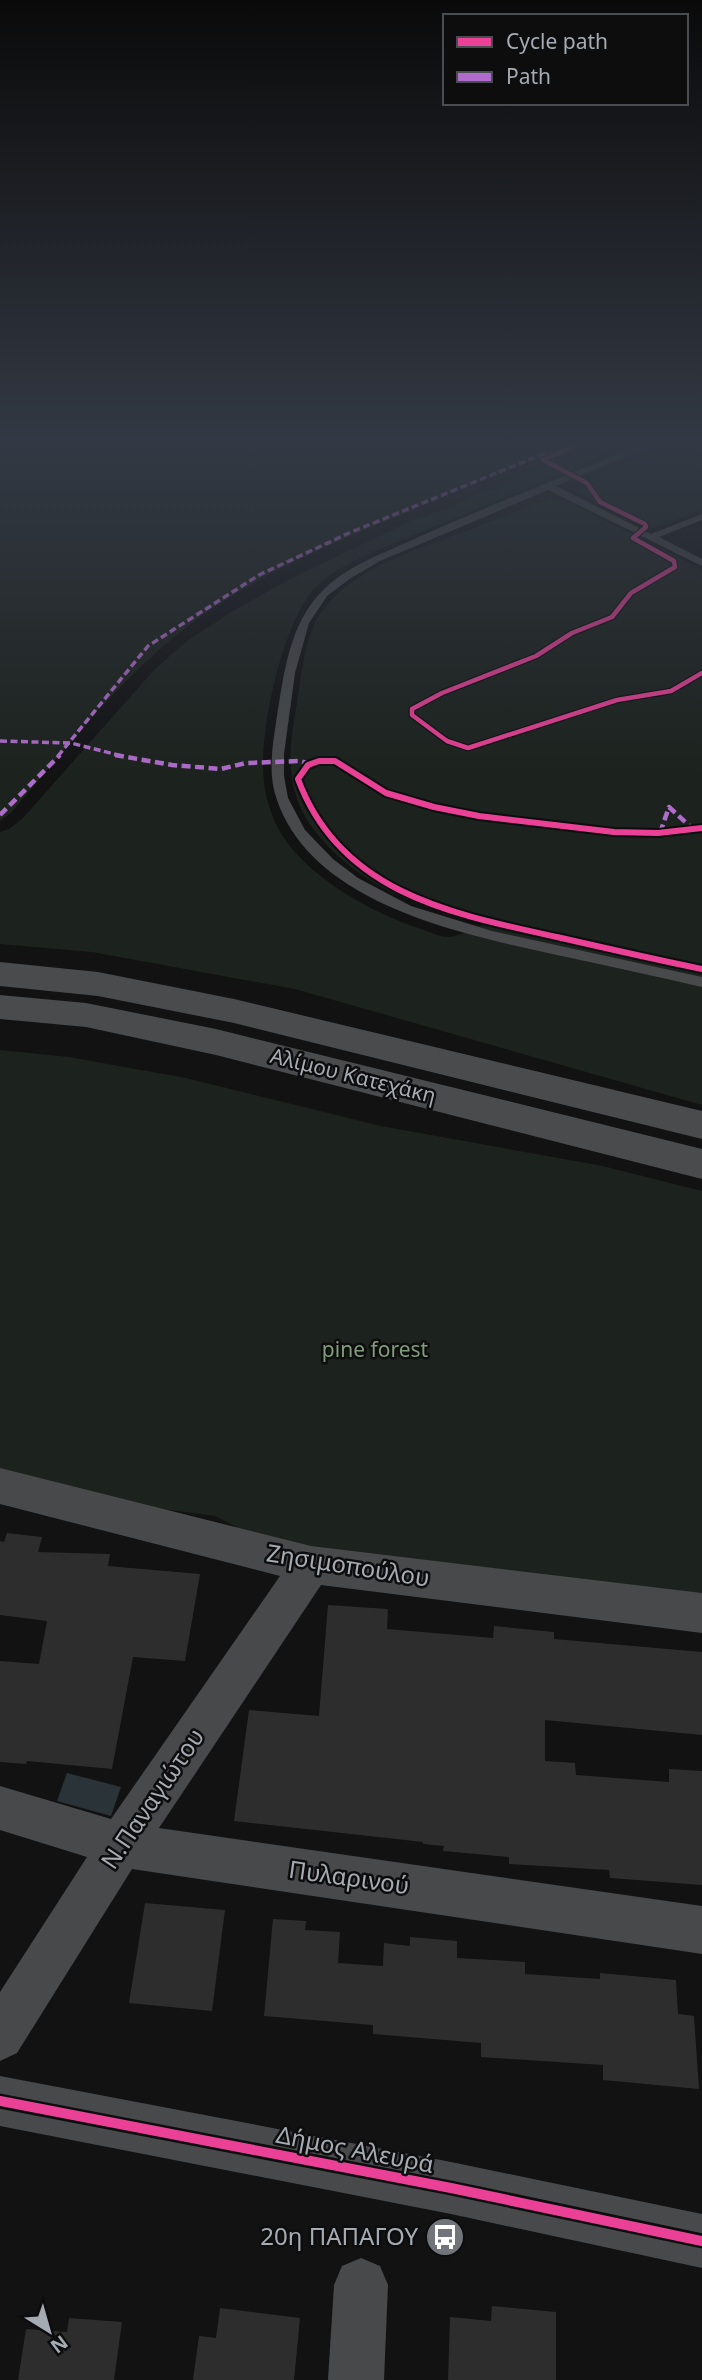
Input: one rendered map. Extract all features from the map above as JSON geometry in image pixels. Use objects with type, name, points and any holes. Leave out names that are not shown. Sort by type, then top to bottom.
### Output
[{"type":"main road","name":"Αλίμου Κατεχάκη","points":[[0,974],[98,984],[234,1011],[702,1125]]},
{"type":"main road","name":"Αλίμου Κατεχάκη","points":[[0,1007],[86,1015],[216,1042],[702,1164]]},
{"type":"street","name":"Ζησιμοπούλου","points":[[0,1486],[311,1565],[702,1613]]},
{"type":"street","name":"Ν.Παναγιώτου","points":[[0,2036],[121,1845],[311,1565]]},
{"type":"street","name":"Πυλαρινού","points":[[0,1808],[121,1845],[702,1930]]},
{"type":"street","name":"Δήμος Αλευρά","points":[[0,2101],[437,2186],[702,2241]]},
{"type":"street","points":[[356,2380],[361,2285]]},
{"type":"lane","points":[[382,556],[339,581],[317,600],[301,625],[292,662],[279,762],[281,796],[292,820],[320,855],[351,880],[369,893],[411,914],[454,928],[702,982]]},
{"type":"green space","points":[[0,556],[307,556],[226,600],[173,638],[129,678],[11,813],[0,821]]},
{"type":"green space","points":[[338,556],[366,556],[337,571],[315,588],[293,624],[284,647],[271,698],[264,745],[265,787],[275,822],[300,858],[338,889],[381,913],[448,937],[483,925],[420,905],[369,879],[345,862],[315,832],[297,800],[291,764],[291,743],[304,657],[311,632],[327,605],[361,576],[401,556],[676,556],[702,569],[702,1105],[295,989],[92,952],[0,944],[0,832],[9,829],[23,818],[155,669],[187,641],[290,579]]},
{"type":"green space","name":"pine forest","points":[[0,1050],[69,1057],[186,1078],[381,1126],[603,1166],[702,1191],[702,1612],[308,1564],[215,1516],[20,1490],[0,1482]]},
{"type":"shaded area","points":[[67,1773],[121,1787],[111,1816],[57,1801]]},
{"type":"building","points":[[7,1533],[42,1537],[38,1552],[110,1554],[108,1566],[200,1574],[185,1661],[133,1657],[112,1769],[27,1761],[26,1764],[0,1762],[0,1661],[39,1664],[47,1621],[0,1615],[0,1541],[4,1542]]},
{"type":"building","points":[[328,1605],[388,1609],[387,1629],[493,1638],[494,1626],[554,1632],[554,1639],[702,1652],[702,1735],[545,1720],[545,1761],[575,1763],[576,1775],[669,1782],[669,1769],[702,1771],[702,1885],[610,1878],[609,1870],[509,1864],[509,1857],[443,1851],[444,1846],[423,1842],[234,1821],[249,1710],[319,1716]]},
{"type":"building","points":[[145,1903],[225,1910],[212,2011],[129,2003]]},
{"type":"building","points":[[273,1919],[306,1921],[305,1930],[340,1932],[338,1963],[383,1966],[384,1943],[410,1946],[410,1937],[457,1941],[457,1958],[525,1962],[525,1974],[600,1979],[600,1973],[676,1980],[678,2014],[694,2016],[699,2089],[603,2080],[603,2065],[481,2057],[481,2043],[373,2034],[373,2025],[264,2016]]},
{"type":"building","points":[[492,2306],[556,2312],[556,2380],[448,2380],[450,2317],[491,2321]]},
{"type":"building","points":[[220,2308],[300,2318],[294,2380],[193,2380],[199,2336],[216,2338]]},
{"type":"building","points":[[69,2318],[122,2322],[114,2380],[18,2380],[26,2329],[67,2332]]},
{"type":"marked path","points":[[0,815],[71,743],[148,646],[259,575],[300,556]]},
{"type":"marked path","points":[[0,741],[71,743],[128,758],[221,769],[246,763],[300,761],[311,764]]},
{"type":"marked path","points":[[660,833],[669,807],[694,830]]},
{"type":"cycle path","points":[[665,556],[674,561],[675,567],[631,593],[612,617],[572,633],[536,656],[496,674],[442,693],[412,709],[412,715],[447,741],[468,748],[617,700],[671,691],[702,673]]},
{"type":"cycle path","points":[[702,828],[680,832],[614,832],[464,814],[386,793],[342,764],[327,760],[308,765],[298,779],[313,810],[333,838],[356,862],[407,895],[435,907],[494,924],[702,969]]},
{"type":"cycle path","points":[[0,2101],[451,2188],[702,2241]]},
{"type":"place","name":"20η ΠΑΠΑΓΟΥ","points":[[445,2237]]}]
